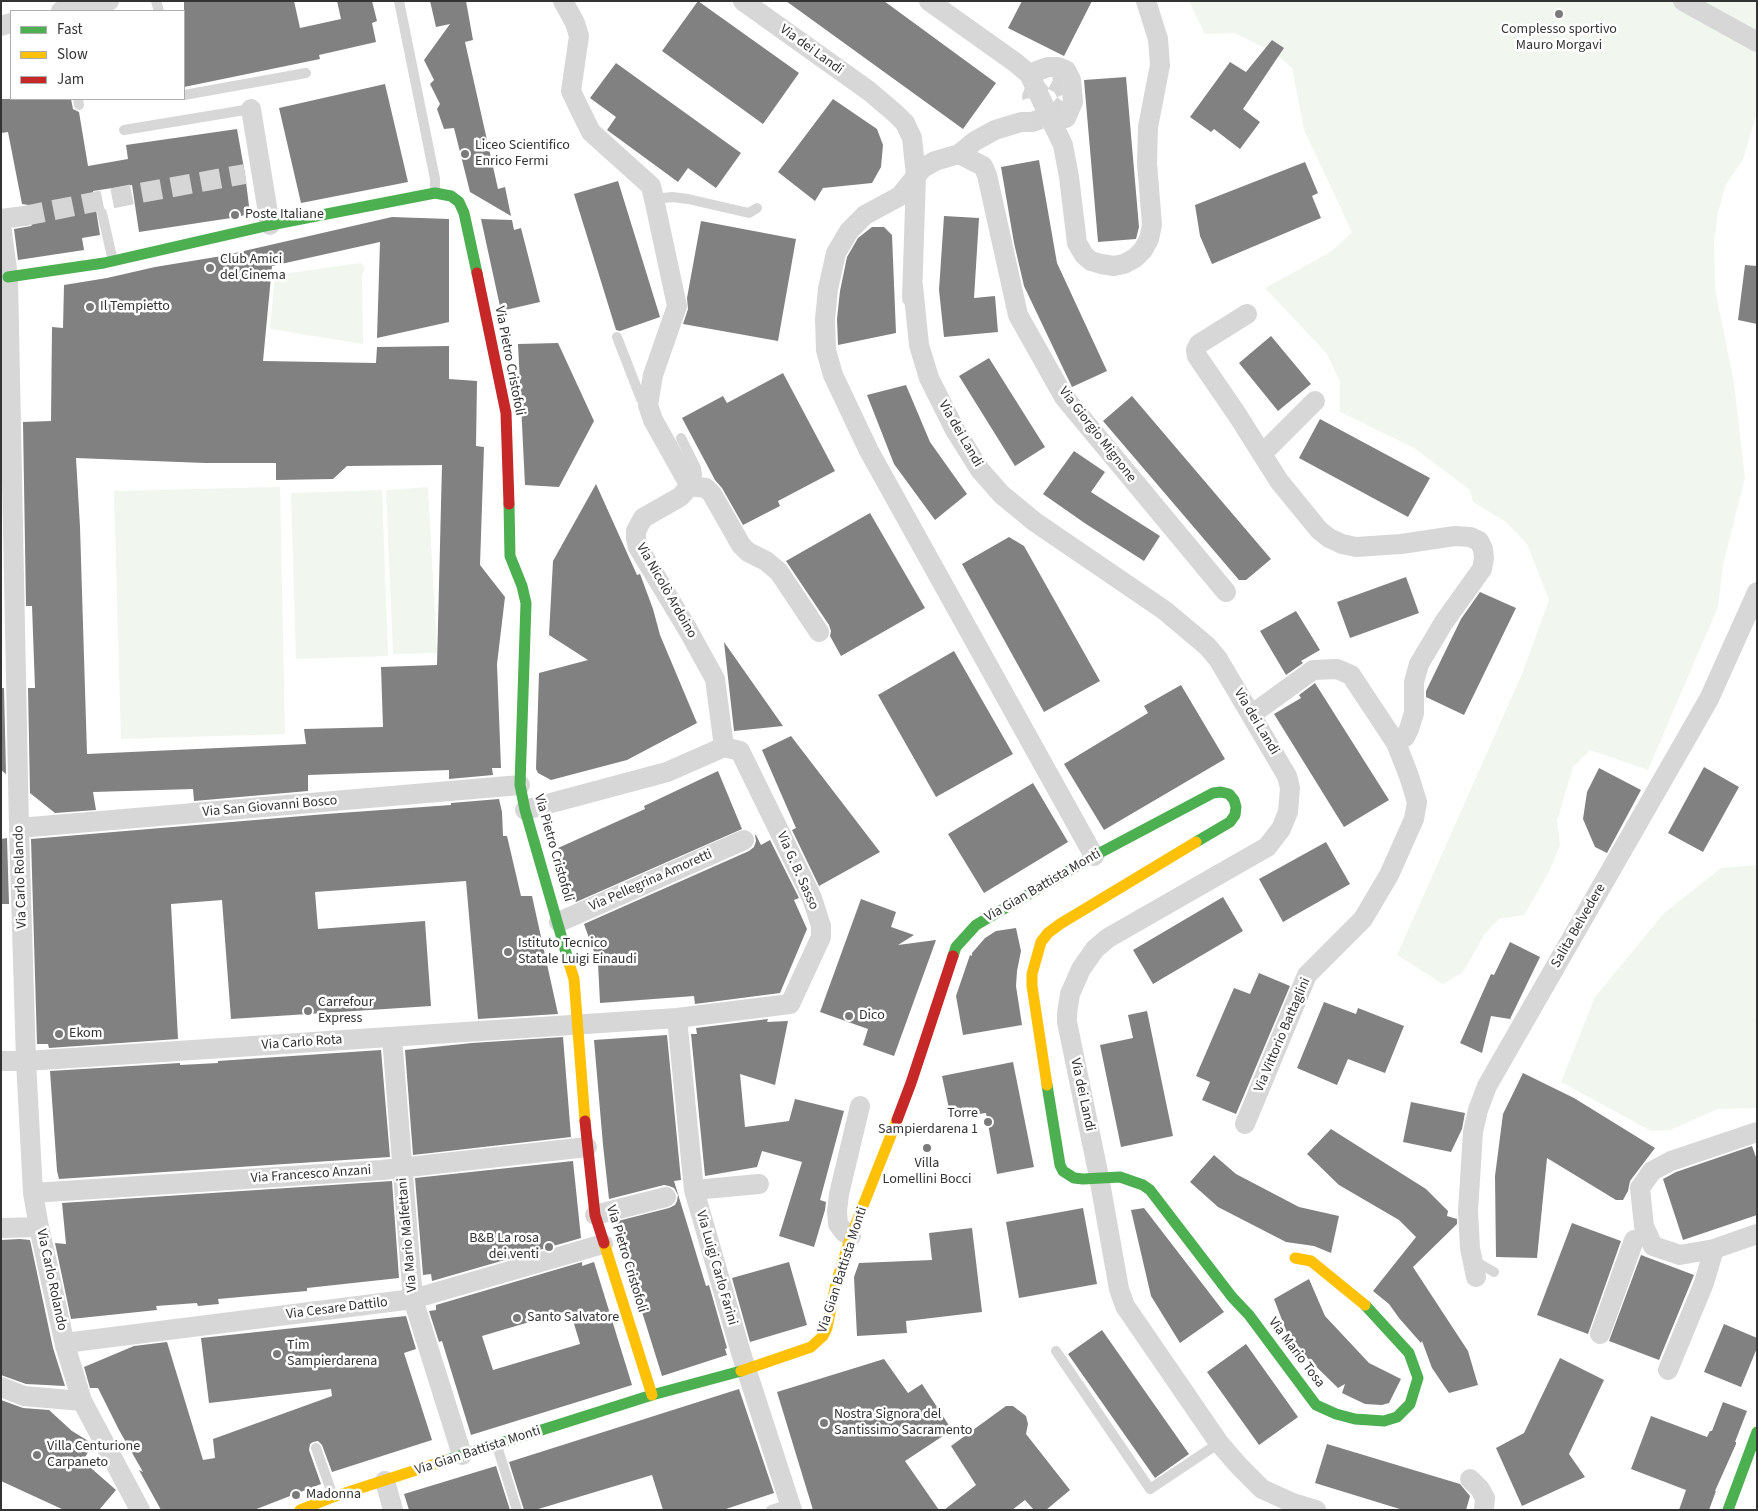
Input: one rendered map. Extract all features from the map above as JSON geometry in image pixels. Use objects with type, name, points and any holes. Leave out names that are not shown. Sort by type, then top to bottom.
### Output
[{"type":"street","points":[[66,10],[109,1]]},
{"type":"street","points":[[563,1],[575,22],[579,36],[570,91],[592,132],[652,186],[677,306],[653,375],[648,405],[653,420],[685,491],[706,488],[712,494],[741,545],[748,552],[766,561],[779,572],[819,632]]},
{"type":"street","name":"Via dei Landi","points":[[743,1],[869,91],[905,123],[912,138],[915,150],[916,176],[911,326],[914,354],[927,396]]},
{"type":"street","points":[[929,1],[1029,74],[1063,145],[1077,243],[1084,255],[1091,261],[1114,266],[1124,264],[1135,258],[1143,250],[1149,239],[1152,225],[1147,163],[1148,127],[1160,65],[1158,40],[1151,12],[1146,1]]},
{"type":"street","points":[[1683,1],[1757,42]]},
{"type":"street","points":[[1029,74],[1048,67],[1058,67],[1066,70],[1071,80],[1072,102],[1072,107],[1066,118]]},
{"type":"street","points":[[251,109],[253,172],[270,225]]},
{"type":"street","points":[[1021,122],[995,130],[975,141],[959,154],[935,161],[923,168],[900,196],[865,215],[849,231],[836,253],[828,289],[825,319],[826,350],[833,375],[870,451],[1094,856]]},
{"type":"street","name":"Via Giorgio Mignone","points":[[959,154],[983,166],[987,174],[1018,314],[1064,397],[1226,592]]},
{"type":"street","points":[[8,277],[113,261],[270,225],[435,193]]},
{"type":"street","name":"Via Pietro Cristofoli","points":[[435,193],[451,196],[459,202],[464,214],[506,413],[510,556],[522,586],[526,604],[520,785],[525,810],[574,979],[587,1148],[595,1215],[652,1395]]},
{"type":"street","points":[[1,220],[24,216]]},
{"type":"street","name":"Via Carlo Rolando","points":[[1,224],[8,277],[6,413],[26,1061],[33,1193],[65,1344],[82,1401],[140,1510]]},
{"type":"street","name":"Via dei Landi","points":[[913,286],[919,345],[930,378],[955,430],[980,470],[1001,494],[1035,522],[1164,610],[1192,633],[1218,659],[1283,768],[1290,788],[1288,812],[1281,829],[1267,847],[1108,938],[1087,959],[1070,994],[1067,1022],[1099,1176]]},
{"type":"street","points":[[1247,314],[1199,344],[1196,350],[1197,356],[1279,480],[1319,530],[1329,538],[1342,544],[1356,547],[1401,544],[1455,536],[1470,537],[1479,541],[1483,549],[1482,569],[1444,622],[1419,664],[1414,682],[1414,713],[1409,729],[1404,737],[1396,743]]},
{"type":"street","points":[[1262,454],[1315,401]]},
{"type":"street","name":"Via Nicolò Ardoino","points":[[685,491],[649,513],[639,523],[636,531],[638,547],[715,679],[724,748]]},
{"type":"street","name":"Salita Belvedere","points":[[1481,1269],[1468,1211],[1473,1132],[1478,1110],[1487,1086],[1709,700],[1757,592]]},
{"type":"street","name":"Via Vittorio Battaglini","points":[[1245,1124],[1307,975],[1362,919],[1389,875],[1414,819],[1417,802],[1396,743],[1351,675],[1336,669],[1313,670],[1251,715]]},
{"type":"street","points":[[525,810],[667,772],[724,748]]},
{"type":"street","name":"Via G. B. Sasso","points":[[578,1024],[677,1018],[790,1004],[820,937],[821,926],[812,898],[744,756],[740,751],[724,748]]},
{"type":"street","name":"Via San Giovanni Bosco","points":[[19,828],[520,785]]},
{"type":"street","name":"Via Gian Battista Monti","points":[[300,1510],[333,1497],[462,1455],[810,1347],[824,1336],[836,1283],[851,1236],[912,1083],[956,947],[976,925],[1094,856],[1213,793],[1230,794],[1236,807],[1235,815],[1230,822],[1060,924],[1048,933],[1041,942],[1037,952],[1032,974],[1032,986],[1060,1166],[1063,1171],[1074,1178],[1083,1179],[1099,1176]]},
{"type":"street","name":"Via Pellegrina Amoretti","points":[[559,922],[744,840]]},
{"type":"street","name":"Via Luigi Carlo Farini","points":[[677,1018],[694,1190],[741,1355],[747,1368],[791,1507]]},
{"type":"street","name":"Via Carlo Rota","points":[[1,1061],[392,1038],[578,1024]]},
{"type":"street","name":"Via Mario Malfettani","points":[[392,1038],[413,1299],[462,1455]]},
{"type":"street","points":[[851,1236],[844,1232],[838,1224],[837,1211],[839,1194],[860,1106]]},
{"type":"street","points":[[1757,1132],[1671,1162],[1652,1171],[1640,1188],[1644,1226],[1653,1246],[1680,1255],[1714,1249],[1757,1234]]},
{"type":"street","name":"Via Francesco Anzani","points":[[33,1193],[372,1171],[403,1166],[587,1148]]},
{"type":"street","points":[[1099,1176],[1119,1289],[1125,1306],[1219,1443],[1239,1466],[1262,1489],[1293,1503],[1316,1510]]},
{"type":"street","name":"Via Mario Tosa","points":[[1099,1176],[1120,1177],[1143,1186],[1153,1194],[1232,1297],[1249,1315],[1316,1405],[1336,1414],[1364,1420],[1384,1421],[1397,1417],[1410,1404],[1418,1378],[1409,1353],[1369,1308],[1350,1290],[1310,1261],[1295,1258]]},
{"type":"street","points":[[694,1190],[759,1184]]},
{"type":"street","points":[[595,1215],[666,1197]]},
{"type":"street","points":[[1,1228],[39,1227]]},
{"type":"street","points":[[1600,1334],[1634,1240]]},
{"type":"street","name":"Via Cesare Dattilo","points":[[65,1344],[413,1299],[604,1244]]},
{"type":"street","points":[[1668,1370],[1704,1283],[1714,1249]]},
{"type":"street","points":[[1,1387],[24,1396],[82,1401]]},
{"type":"street","points":[[1728,1510],[1757,1432]]},
{"type":"street","points":[[1470,1479],[1480,1489],[1485,1498],[1484,1510]]},
{"type":"street","points":[[385,1481],[392,1510]]},
{"type":"lane","points":[[399,1],[434,179],[435,193]]},
{"type":"lane","points":[[185,95],[306,73]]},
{"type":"lane","points":[[124,130],[251,109]]},
{"type":"lane","points":[[654,199],[672,197],[688,199],[749,213],[757,208]]},
{"type":"lane","points":[[102,213],[113,261]]},
{"type":"lane","points":[[616,337],[641,399],[648,405]]},
{"type":"lane","points":[[681,438],[696,468],[697,475],[685,491]]},
{"type":"lane","points":[[1056,1351],[1150,1489],[1219,1443]]},
{"type":"lane","points":[[497,1445],[517,1510]]},
{"type":"lane","points":[[316,1448],[333,1497]]},
{"type":"lane","points":[[771,1510],[791,1507]]},
{"type":"shaded area","points":[[1189,1],[1757,1],[1757,112],[1743,160],[1726,184],[1718,213],[1714,241],[1715,289],[1734,383],[1745,478],[1723,565],[1718,607],[1648,770],[1590,750],[1573,767],[1557,821],[1560,845],[1549,872],[1524,915],[1499,919],[1484,935],[1463,972],[1443,984],[1397,955],[1522,674],[1549,600],[1527,544],[1506,522],[1473,502],[1470,490],[1414,448],[1340,412],[1340,382],[1327,354],[1265,288],[1332,251],[1352,232],[1304,130],[1292,68],[1273,52],[1235,33],[1205,34]]},
{"type":"shaded area","points":[[361,263],[365,268],[362,275],[363,344],[270,329],[275,275]]},
{"type":"shaded area","points":[[280,487],[285,734],[121,739],[114,491]]},
{"type":"shaded area","points":[[428,487],[437,653],[393,654],[386,490]]},
{"type":"shaded area","points":[[382,490],[388,656],[296,659],[291,493]]},
{"type":"shaded area","points":[[1757,865],[1757,1014],[1755,1017],[1757,1019],[1757,1108],[1718,1109],[1670,1130],[1651,1131],[1561,1082],[1595,997],[1664,913],[1721,868]]},
{"type":"building","points":[[184,1],[294,1],[300,28],[341,19],[337,1],[372,1],[377,21],[372,23],[376,42],[319,55],[320,59],[185,87]]},
{"type":"building","points":[[430,1],[466,1],[473,40],[465,42],[498,189],[505,187],[511,216],[470,192],[454,128],[444,129],[437,109],[440,104],[430,84],[434,80],[424,60],[450,24],[436,27]]},
{"type":"building","points":[[698,1],[799,73],[763,124],[662,51]]},
{"type":"building","points":[[786,1],[884,1],[996,83],[963,129]]},
{"type":"building","points":[[1022,1],[1092,1],[1064,56],[1008,28]]},
{"type":"building","points":[[1272,40],[1284,48],[1243,109],[1260,122],[1240,149],[1214,129],[1211,132],[1190,117],[1230,62],[1246,72]]},
{"type":"building","points":[[616,63],[741,153],[716,188],[688,168],[678,182],[607,130],[616,117],[590,98]]},
{"type":"building","points":[[1126,77],[1139,227],[1136,239],[1098,242],[1084,80]]},
{"type":"building","points":[[385,84],[408,182],[301,203],[279,108]]},
{"type":"building","points":[[1,99],[71,100],[73,109],[79,112],[88,166],[128,159],[126,145],[237,129],[250,214],[139,232],[132,185],[93,191],[100,235],[82,238],[84,250],[18,260],[14,229],[31,226],[35,221],[36,215],[34,209],[29,205],[22,204],[8,132],[1,133]]},
{"type":"building","points":[[833,99],[877,129],[883,145],[881,167],[872,183],[823,188],[815,201],[778,172]]},
{"type":"building","points":[[1039,160],[1057,263],[1107,371],[1072,387],[1024,286],[1014,243],[1001,167]]},
{"type":"building","points":[[1305,162],[1318,193],[1312,196],[1321,218],[1212,264],[1200,236],[1195,205]]},
{"type":"building","points":[[618,181],[660,317],[620,331],[616,330],[574,194]]},
{"type":"building","points":[[944,216],[979,218],[974,298],[995,296],[998,332],[944,337],[939,290]]},
{"type":"building","points":[[392,217],[449,219],[449,322],[377,338],[380,242],[272,266],[263,361],[376,363],[377,347],[449,346],[449,379],[477,381],[476,446],[484,447],[480,565],[505,597],[497,664],[501,768],[492,768],[493,775],[449,779],[449,770],[308,775],[308,791],[194,801],[193,789],[93,792],[96,810],[55,813],[30,793],[28,688],[35,688],[32,606],[26,606],[23,422],[51,421],[52,327],[63,328],[64,285],[222,256]],"holes":[[[76,458],[205,463],[276,463],[276,480],[333,479],[347,466],[442,465],[437,665],[381,667],[383,727],[304,729],[306,744],[87,754]]]},
{"type":"building","points":[[481,219],[512,220],[514,230],[521,228],[540,302],[501,311]]},
{"type":"building","points":[[701,221],[796,239],[778,341],[683,324],[688,309],[687,298]]},
{"type":"building","points":[[872,227],[884,227],[892,235],[896,333],[838,345],[837,319],[847,257],[858,238]]},
{"type":"building","points":[[1745,265],[1757,266],[1757,324],[1738,320]]},
{"type":"building","points":[[1271,336],[1311,384],[1278,411],[1239,363]]},
{"type":"building","points":[[558,343],[594,421],[559,487],[525,485],[518,344]]},
{"type":"building","points":[[989,358],[1045,447],[1015,466],[959,376]]},
{"type":"building","points":[[783,373],[835,471],[778,501],[780,506],[743,525],[722,488],[715,480],[682,418],[723,396],[727,403]]},
{"type":"building","points":[[906,385],[930,442],[967,494],[935,520],[894,464],[867,395]]},
{"type":"building","points":[[1132,396],[1271,559],[1246,580],[1239,580],[1103,421]]},
{"type":"building","points":[[1320,419],[1430,478],[1408,517],[1299,458]]},
{"type":"building","points":[[1074,451],[1105,472],[1091,492],[1160,536],[1144,561],[1043,494]]},
{"type":"building","points":[[596,484],[637,575],[640,574],[660,635],[697,723],[627,760],[551,780],[538,773],[536,769],[539,673],[588,660],[549,635],[553,561]]},
{"type":"building","points":[[870,513],[925,608],[841,656],[830,636],[829,625],[786,561]]},
{"type":"building","points":[[1009,537],[1024,546],[1100,681],[1044,712],[962,564]]},
{"type":"building","points":[[1406,577],[1419,613],[1350,638],[1337,602]]},
{"type":"building","points":[[1480,592],[1516,608],[1464,715],[1426,697],[1426,691],[1461,619]]},
{"type":"building","points":[[1296,611],[1320,650],[1301,661],[1303,663],[1286,675],[1260,631]]},
{"type":"building","points":[[724,642],[783,726],[734,731]]},
{"type":"building","points":[[954,651],[1013,754],[936,797],[878,695]]},
{"type":"building","points":[[1315,683],[1389,800],[1344,827],[1274,714],[1301,698],[1299,695]]},
{"type":"building","points":[[1181,685],[1225,759],[1104,830],[1064,764],[1148,713],[1144,706]]},
{"type":"building","points":[[1,688],[4,688],[6,774],[1,770]]},
{"type":"building","points":[[791,736],[880,852],[819,886],[792,830],[796,828],[762,750]]},
{"type":"building","points":[[1704,767],[1739,787],[1703,852],[1668,833]]},
{"type":"building","points":[[1599,768],[1641,790],[1607,853],[1595,847],[1583,819],[1587,792]]},
{"type":"building","points":[[718,771],[742,829],[576,902],[574,899],[572,900],[558,848],[645,809],[644,806]]},
{"type":"building","points":[[1033,783],[1068,842],[984,893],[948,834]]},
{"type":"building","points":[[499,799],[502,812],[503,836],[507,836],[521,896],[532,896],[558,1014],[478,1019],[466,881],[315,892],[318,929],[425,921],[431,1006],[231,1019],[222,900],[171,904],[178,1039],[49,1048],[48,1044],[37,1044],[31,839],[451,805],[451,803]]},
{"type":"building","points":[[755,835],[761,845],[770,840],[799,898],[794,900],[807,929],[780,993],[695,1004],[694,996],[600,1003],[598,963],[584,924],[749,851],[754,847]]},
{"type":"building","points":[[7,838],[9,904],[1,904],[1,839]]},
{"type":"building","points":[[1326,842],[1350,884],[1283,922],[1259,879]]},
{"type":"building","points":[[1223,897],[1243,931],[1153,984],[1133,950]]},
{"type":"building","points":[[861,899],[896,912],[891,927],[914,935],[898,945],[936,940],[894,1056],[863,1045],[868,1029],[820,1012]]},
{"type":"building","points":[[1016,928],[1021,951],[1016,986],[1022,1025],[963,1035],[956,996],[970,955],[972,956],[972,953],[985,938],[996,931]]},
{"type":"building","points":[[1510,942],[1540,957],[1510,1019],[1491,1016],[1482,1053],[1460,1043],[1491,974],[1494,975]]},
{"type":"building","points":[[1259,973],[1290,986],[1236,1114],[1202,1100],[1210,1082],[1196,1076],[1234,988],[1250,994]]},
{"type":"building","points":[[1324,1002],[1356,1014],[1358,1008],[1404,1026],[1385,1073],[1348,1059],[1337,1085],[1297,1068]]},
{"type":"building","points":[[1147,1011],[1173,1136],[1121,1147],[1100,1045],[1133,1038],[1128,1015]]},
{"type":"building","points":[[768,1019],[767,1022],[788,1021],[775,1085],[740,1074],[745,1127],[789,1121],[795,1099],[844,1111],[820,1200],[826,1202],[825,1210],[814,1247],[779,1236],[802,1162],[762,1151],[757,1167],[705,1176],[691,1034],[697,1034],[696,1028]]},
{"type":"building","points":[[667,1035],[681,1180],[674,1181],[706,1286],[709,1285],[727,1348],[725,1349],[727,1355],[662,1376],[614,1222],[669,1208],[675,1205],[678,1195],[674,1188],[664,1185],[609,1199],[594,1040]]},
{"type":"building","points":[[563,1037],[571,1137],[413,1155],[405,1050]]},
{"type":"building","points":[[381,1050],[390,1157],[59,1179],[50,1071],[180,1063],[180,1065],[218,1063],[218,1061]]},
{"type":"building","name":"Torre Sampierdarena 1","points":[[1013,1062],[1034,1167],[997,1174],[986,1113],[951,1118],[942,1076]]},
{"type":"building","points":[[1523,1073],[1574,1098],[1655,1148],[1630,1181],[1628,1191],[1623,1200],[1616,1200],[1547,1158],[1537,1258],[1496,1257],[1495,1176],[1503,1114]]},
{"type":"building","points":[[1411,1102],[1465,1113],[1462,1129],[1451,1152],[1403,1142]]},
{"type":"building","points":[[1331,1129],[1426,1189],[1448,1211],[1447,1216],[1457,1219],[1457,1224],[1413,1267],[1468,1351],[1478,1385],[1449,1393],[1432,1368],[1422,1341],[1421,1343],[1389,1304],[1373,1291],[1416,1237],[1399,1220],[1339,1185],[1307,1154]]},
{"type":"building","points":[[1752,1146],[1757,1160],[1757,1215],[1683,1240],[1663,1179],[1676,1172]]},
{"type":"building","points":[[1214,1155],[1236,1174],[1299,1207],[1339,1216],[1331,1253],[1314,1246],[1286,1242],[1218,1207],[1190,1182]]},
{"type":"building","points":[[573,1161],[581,1238],[432,1281],[431,1274],[423,1275],[415,1178]]},
{"type":"building","points":[[392,1181],[399,1278],[307,1288],[307,1291],[218,1299],[219,1304],[198,1306],[197,1303],[156,1306],[157,1310],[71,1319],[55,1243],[66,1244],[62,1203]]},
{"type":"building","points":[[1083,1208],[1097,1284],[1019,1298],[1006,1222]]},
{"type":"building","points":[[1144,1208],[1224,1312],[1180,1343],[1151,1296],[1131,1210]]},
{"type":"building","points":[[1572,1223],[1621,1241],[1588,1334],[1537,1315]]},
{"type":"building","points":[[972,1228],[982,1312],[906,1321],[907,1333],[857,1336],[854,1277],[859,1263],[932,1260],[929,1233]]},
{"type":"building","points":[[1,1240],[30,1240],[53,1348],[65,1386],[26,1384],[1,1375]]},
{"type":"building","points":[[1641,1255],[1694,1275],[1659,1360],[1609,1341]]},
{"type":"building","points":[[582,1262],[582,1266],[594,1262],[632,1385],[471,1435],[442,1341],[439,1342],[429,1311],[436,1310],[436,1305]],"holes":[[[570,1310],[580,1344],[493,1370],[482,1336]]]},
{"type":"building","points":[[789,1262],[807,1325],[750,1342],[732,1278]]},
{"type":"building","points":[[1309,1279],[1325,1316],[1369,1363],[1401,1379],[1389,1403],[1382,1405],[1365,1404],[1342,1393],[1345,1384],[1338,1388],[1290,1341],[1274,1299]]},
{"type":"building","points":[[406,1316],[416,1349],[404,1353],[432,1440],[332,1472],[322,1445],[318,1441],[313,1442],[310,1444],[309,1450],[321,1484],[254,1510],[161,1510],[98,1388],[90,1388],[84,1367],[134,1346],[167,1342],[203,1460],[215,1458],[213,1439],[332,1396],[331,1389],[209,1403],[201,1338]]},
{"type":"building","points":[[1724,1324],[1757,1338],[1757,1348],[1741,1387],[1704,1372]]},
{"type":"building","points":[[1102,1330],[1189,1454],[1155,1478],[1068,1354]]},
{"type":"building","points":[[1246,1344],[1298,1417],[1259,1445],[1207,1372]]},
{"type":"building","points":[[1560,1358],[1604,1380],[1569,1454],[1585,1477],[1522,1506],[1496,1448],[1524,1433]]},
{"type":"building","points":[[884,1359],[908,1393],[922,1384],[952,1430],[905,1461],[939,1510],[813,1510],[777,1392]]},
{"type":"building","points":[[739,1389],[774,1493],[723,1510],[663,1510],[652,1475],[535,1510],[524,1510],[509,1462]]},
{"type":"building","name":"Villa Centurione Carpaneto","points":[[1,1400],[23,1408],[49,1410],[72,1431],[90,1442],[92,1445],[83,1461],[116,1490],[99,1510],[64,1510],[1,1481]]},
{"type":"building","points":[[1723,1402],[1747,1411],[1735,1442],[1736,1444],[1715,1491],[1709,1510],[1679,1510],[1686,1490],[1631,1469],[1651,1416],[1707,1437],[1710,1431],[1712,1431]]},
{"type":"building","points":[[1006,1406],[1013,1406],[1026,1416],[1028,1424],[1026,1434],[1070,1490],[1046,1510],[1034,1510],[1025,1500],[1012,1510],[944,1510],[976,1485],[951,1446]]},
{"type":"building","points":[[1327,1444],[1460,1484],[1470,1496],[1466,1510],[1403,1510],[1315,1483]]},
{"type":"building","points":[[496,1466],[510,1510],[409,1510],[404,1494]]},
{"type":"tunnel","points":[[1021,122],[1032,122],[1060,110],[1066,102],[1066,93],[1062,85],[1053,80],[1043,81],[1036,87],[1032,97],[1034,104]]},
{"type":"tunnel","points":[[24,216],[245,174]]},
{"type":"traffic: fast","points":[[8,277],[104,263],[270,225],[435,193],[451,196],[459,202],[464,213],[477,273]]},
{"type":"traffic: fast","points":[[509,504],[510,556],[522,586],[526,603],[520,785],[525,810],[569,963]]},
{"type":"traffic: fast","points":[[953,956],[956,947],[976,925],[1094,856],[1213,793],[1229,794],[1234,800],[1236,807],[1235,815],[1230,822],[1196,842]]},
{"type":"traffic: fast","points":[[1047,1085],[1060,1165],[1063,1171],[1074,1178],[1083,1179],[1120,1177],[1143,1185],[1150,1190],[1232,1297],[1249,1315],[1316,1405],[1336,1414],[1355,1419],[1384,1421],[1397,1417],[1410,1404],[1418,1378],[1409,1353],[1365,1305]]},
{"type":"traffic: fast","points":[[447,1460],[652,1395],[741,1371]]},
{"type":"traffic: fast","points":[[1728,1510],[1757,1432]]},
{"type":"traffic: slow","points":[[1047,1085],[1032,986],[1032,974],[1041,942],[1048,933],[1060,924],[1196,842]]},
{"type":"traffic: slow","points":[[569,963],[574,979],[585,1121]]},
{"type":"traffic: slow","points":[[741,1371],[811,1347],[823,1336],[827,1328],[836,1283],[851,1236],[897,1120]]},
{"type":"traffic: slow","points":[[604,1243],[652,1395]]},
{"type":"traffic: slow","points":[[1295,1258],[1311,1261],[1365,1305]]},
{"type":"traffic: slow","points":[[300,1510],[333,1497],[447,1460]]},
{"type":"traffic: jam","points":[[477,273],[506,413],[509,504]]},
{"type":"traffic: jam","points":[[897,1120],[953,956]]},
{"type":"traffic: jam","points":[[585,1121],[595,1215],[604,1243]]},
{"type":"place","name":"Complesso sportivo Mauro Morgavi","points":[[1559,14]]},
{"type":"place","name":"Liceo Scientifico Enrico Fermi","points":[[465,154]]},
{"type":"place","name":"Poste Italiane","points":[[235,215]]},
{"type":"place","name":"Club Amici del Cinema","points":[[210,268]]},
{"type":"place","name":"Il Tempietto","points":[[90,307]]},
{"type":"place","name":"Istituto Tecnico Statale Luigi Einaudi","points":[[508,952]]},
{"type":"place","name":"Carrefour Express","points":[[308,1011]]},
{"type":"place","name":"Dico","points":[[849,1016]]},
{"type":"place","name":"Ekom","points":[[59,1034]]},
{"type":"place","name":"Torre Sampierdarena 1","points":[[988,1122]]},
{"type":"place","name":"Villa Lomellini Bocci","points":[[927,1148]]},
{"type":"place","name":"B&B La rosa dei venti","points":[[549,1247]]},
{"type":"place","name":"Santo Salvatore","points":[[517,1318]]},
{"type":"place","name":"Tim Sampierdarena","points":[[277,1354]]},
{"type":"place","name":"Nostra Signora del Santissimo Sacramento","points":[[824,1423]]},
{"type":"place","name":"Villa Centurione Carpaneto","points":[[37,1455]]},
{"type":"place","name":"Madonna","points":[[296,1495]]}]
